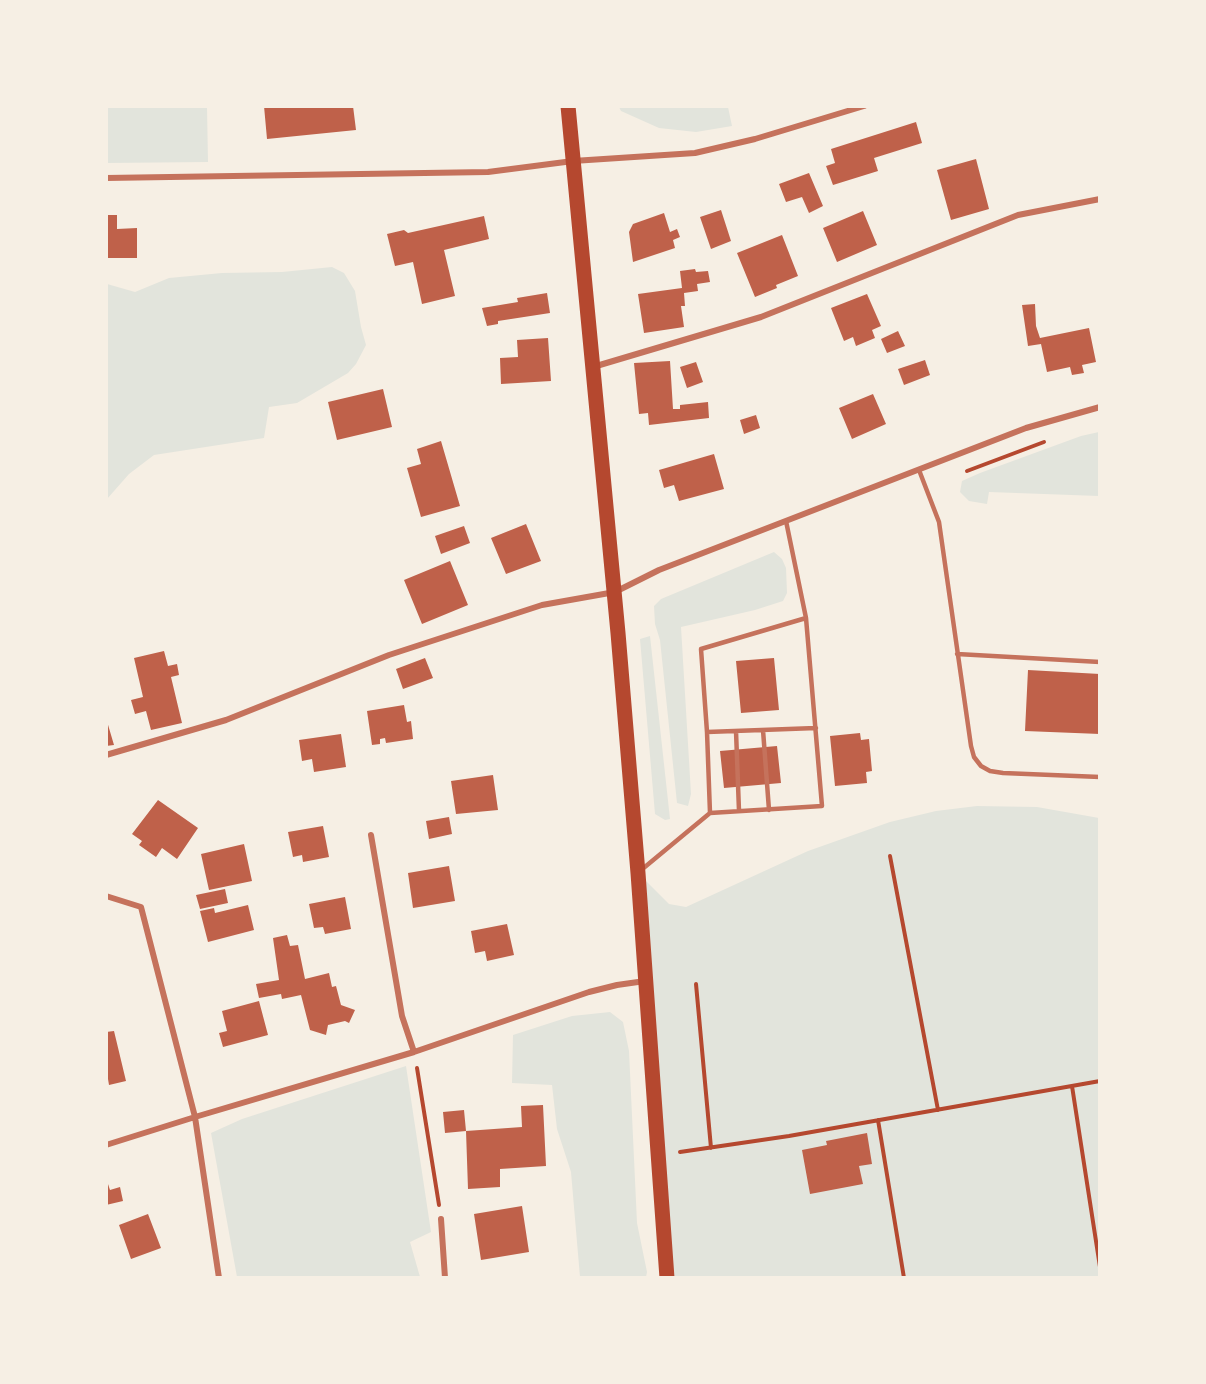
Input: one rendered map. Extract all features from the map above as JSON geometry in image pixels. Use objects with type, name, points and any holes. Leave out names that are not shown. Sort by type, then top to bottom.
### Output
[{"type":"main road","points":[[568,106],[615,592],[667,1278]]},
{"type":"street","points":[[106,178],[477,172],[573,161],[695,153],[755,139],[864,106]]},
{"type":"street","points":[[593,367],[761,317],[1018,215],[1100,199]]},
{"type":"street","points":[[106,754],[226,720],[389,655],[542,605],[615,592],[659,570],[1026,428],[1100,407]]},
{"type":"street","points":[[371,835],[402,1016],[414,1052]]},
{"type":"street","points":[[106,896],[141,907],[195,1116],[219,1278]]},
{"type":"street","points":[[106,1145],[195,1116],[414,1052],[589,992],[646,981]]},
{"type":"street","points":[[441,1219],[445,1278]]},
{"type":"lane","points":[[919,470],[939,522],[970,746],[974,757],[981,766],[990,771],[1100,777]]},
{"type":"lane","points":[[638,873],[710,813],[822,806],[806,618],[786,521]]},
{"type":"lane","points":[[710,813],[707,732],[700,649],[806,618]]},
{"type":"lane","points":[[957,654],[1100,662]]},
{"type":"lane","points":[[707,732],[816,728]]},
{"type":"lane","points":[[763,730],[769,810]]},
{"type":"lane","points":[[736,731],[739,812]]},
{"type":"path","points":[[967,471],[1045,441]]},
{"type":"path","points":[[890,856],[938,1110]]},
{"type":"path","points":[[696,984],[711,1148]]},
{"type":"path","points":[[414,1052],[441,1219]]},
{"type":"path","points":[[680,1152],[1100,1081]]},
{"type":"path","points":[[1072,1086],[1100,1267]]},
{"type":"path","points":[[878,1120],[904,1278]]},
{"type":"shaded area","points":[[106,107],[207,107],[208,162],[107,163]]},
{"type":"shaded area","points":[[619,107],[728,107],[732,126],[696,132],[659,128],[621,111]]},
{"type":"shaded area","points":[[332,267],[344,273],[355,291],[366,345],[356,364],[348,373],[297,403],[269,407],[264,438],[154,455],[129,474],[107,499],[107,284],[135,292],[169,278]]},
{"type":"shaded area","points":[[1099,432],[1099,496],[989,492],[987,504],[969,501],[960,492],[962,481],[980,473],[1081,436]]},
{"type":"shaded area","points":[[774,552],[782,559],[786,568],[787,593],[783,601],[755,610],[681,627],[691,794],[688,806],[677,803],[660,640],[655,624],[654,606],[661,599]]},
{"type":"shaded area","points":[[650,636],[670,819],[665,820],[655,814],[640,639]]},
{"type":"shaded area","points":[[977,806],[1037,807],[1099,818],[1099,1277],[667,1277],[638,873],[669,904],[686,907],[808,851],[890,822],[936,811]]},
{"type":"shaded area","points":[[610,1012],[623,1022],[629,1051],[637,1223],[647,1272],[646,1277],[580,1277],[571,1172],[557,1129],[552,1085],[512,1083],[513,1035],[572,1016]]},
{"type":"shaded area","points":[[406,1066],[431,1232],[410,1242],[420,1277],[237,1277],[211,1133],[242,1119]]},
{"type":"building","points":[[264,106],[353,106],[356,130],[267,139]]},
{"type":"building","points":[[916,122],[922,143],[874,158],[878,171],[833,185],[826,166],[835,163],[831,149]]},
{"type":"building","points":[[976,159],[989,209],[951,220],[937,170]]},
{"type":"building","points":[[809,173],[823,206],[809,213],[802,197],[786,202],[779,184]]},
{"type":"building","points":[[721,210],[731,241],[711,249],[700,217]]},
{"type":"building","points":[[863,211],[877,245],[837,262],[823,228]]},
{"type":"building","points":[[664,213],[670,232],[677,229],[680,237],[673,240],[675,248],[633,262],[629,232],[633,224]]},
{"type":"building","points":[[106,215],[117,215],[117,229],[137,228],[137,258],[106,258]]},
{"type":"building","points":[[484,216],[489,239],[444,250],[455,296],[422,304],[413,262],[395,266],[387,234],[404,230],[408,233]]},
{"type":"building","points":[[782,235],[798,276],[755,297],[737,253]]},
{"type":"building","points":[[695,269],[696,272],[708,271],[710,282],[697,284],[698,291],[684,293],[685,306],[681,306],[684,327],[644,333],[638,294],[682,288],[680,271]]},
{"type":"building","points":[[547,293],[550,313],[498,321],[498,324],[487,326],[482,308],[518,302],[517,298]]},
{"type":"building","points":[[867,294],[881,326],[872,330],[875,338],[856,346],[853,337],[844,341],[831,308]]},
{"type":"building","points":[[1035,304],[1036,326],[1040,338],[1089,328],[1096,362],[1082,365],[1084,373],[1072,375],[1070,367],[1047,372],[1041,344],[1028,346],[1022,305]]},
{"type":"building","points":[[898,331],[905,346],[887,353],[881,339]]},
{"type":"building","points":[[548,338],[551,381],[501,384],[500,358],[518,357],[517,340]]},
{"type":"building","points":[[925,360],[930,375],[904,385],[898,369]]},
{"type":"building","points":[[670,361],[673,409],[680,409],[680,405],[708,402],[709,418],[649,425],[648,413],[639,414],[634,363]]},
{"type":"building","points":[[696,362],[703,382],[687,388],[680,367]]},
{"type":"building","points":[[383,389],[392,427],[337,440],[328,402]]},
{"type":"building","points":[[873,394],[886,424],[852,439],[839,408]]},
{"type":"building","points":[[756,415],[760,428],[744,434],[740,420]]},
{"type":"building","points":[[441,441],[460,506],[421,517],[407,468],[421,464],[417,449]]},
{"type":"building","points":[[714,454],[724,489],[679,501],[674,485],[664,488],[659,470]]},
{"type":"building","points":[[526,524],[541,561],[506,574],[491,538]]},
{"type":"building","points":[[464,526],[470,543],[441,554],[435,536]]},
{"type":"building","points":[[450,561],[468,605],[422,624],[404,580]]},
{"type":"building","points":[[164,651],[168,666],[177,664],[179,675],[171,677],[182,723],[151,730],[146,711],[135,714],[131,700],[143,697],[134,658]]},
{"type":"building","points":[[425,658],[433,678],[403,689],[396,669]]},
{"type":"building","points":[[774,658],[779,710],[741,713],[736,661]]},
{"type":"building","points":[[1028,670],[1100,674],[1100,734],[1025,731]]},
{"type":"building","points":[[404,705],[407,722],[411,721],[413,739],[386,743],[385,738],[380,739],[380,744],[372,745],[367,711]]},
{"type":"building","points":[[106,718],[114,745],[106,746]]},
{"type":"building","points":[[860,733],[861,740],[869,739],[872,771],[866,772],[867,783],[835,786],[830,736]]},
{"type":"building","points":[[341,734],[346,767],[314,772],[312,759],[302,761],[299,740]]},
{"type":"building","points":[[777,746],[781,783],[724,788],[720,751]]},
{"type":"building","points":[[493,775],[498,810],[456,814],[451,781]]},
{"type":"building","points":[[158,800],[198,828],[177,859],[162,848],[156,857],[139,845],[142,841],[132,834]]},
{"type":"building","points":[[449,817],[452,834],[429,839],[426,821]]},
{"type":"building","points":[[323,826],[329,857],[303,862],[302,855],[293,857],[288,832]]},
{"type":"building","points":[[244,844],[252,881],[209,890],[201,854]]},
{"type":"building","points":[[449,866],[455,901],[413,908],[408,873]]},
{"type":"building","points":[[225,889],[228,903],[200,909],[196,895]]},
{"type":"building","points":[[345,897],[351,929],[325,934],[323,927],[314,928],[309,904]]},
{"type":"building","points":[[248,905],[254,930],[208,942],[200,911],[214,908],[215,913]]},
{"type":"building","points":[[507,924],[514,955],[487,961],[485,951],[475,953],[471,931]]},
{"type":"building","points":[[287,935],[290,946],[298,945],[305,979],[329,973],[332,987],[336,986],[341,1005],[355,1010],[349,1023],[345,1021],[328,1025],[326,1035],[310,1030],[301,995],[282,999],[281,994],[259,998],[256,984],[279,980],[273,938]]},
{"type":"building","points":[[259,1001],[268,1035],[223,1047],[219,1033],[227,1031],[222,1011]]},
{"type":"building","points":[[114,1031],[126,1081],[109,1085],[108,1079],[106,1080],[106,1032]]},
{"type":"building","points":[[543,1105],[546,1166],[500,1169],[500,1187],[468,1189],[466,1131],[522,1127],[521,1106]]},
{"type":"building","points":[[464,1110],[466,1131],[445,1133],[443,1112]]},
{"type":"building","points":[[867,1133],[872,1164],[859,1166],[863,1184],[810,1194],[802,1150],[827,1145],[826,1141]]},
{"type":"building","points":[[106,1178],[110,1190],[120,1187],[123,1201],[106,1205]]},
{"type":"building","points":[[522,1206],[529,1252],[481,1260],[474,1214]]},
{"type":"building","points":[[148,1214],[161,1248],[131,1259],[119,1225]]}]
